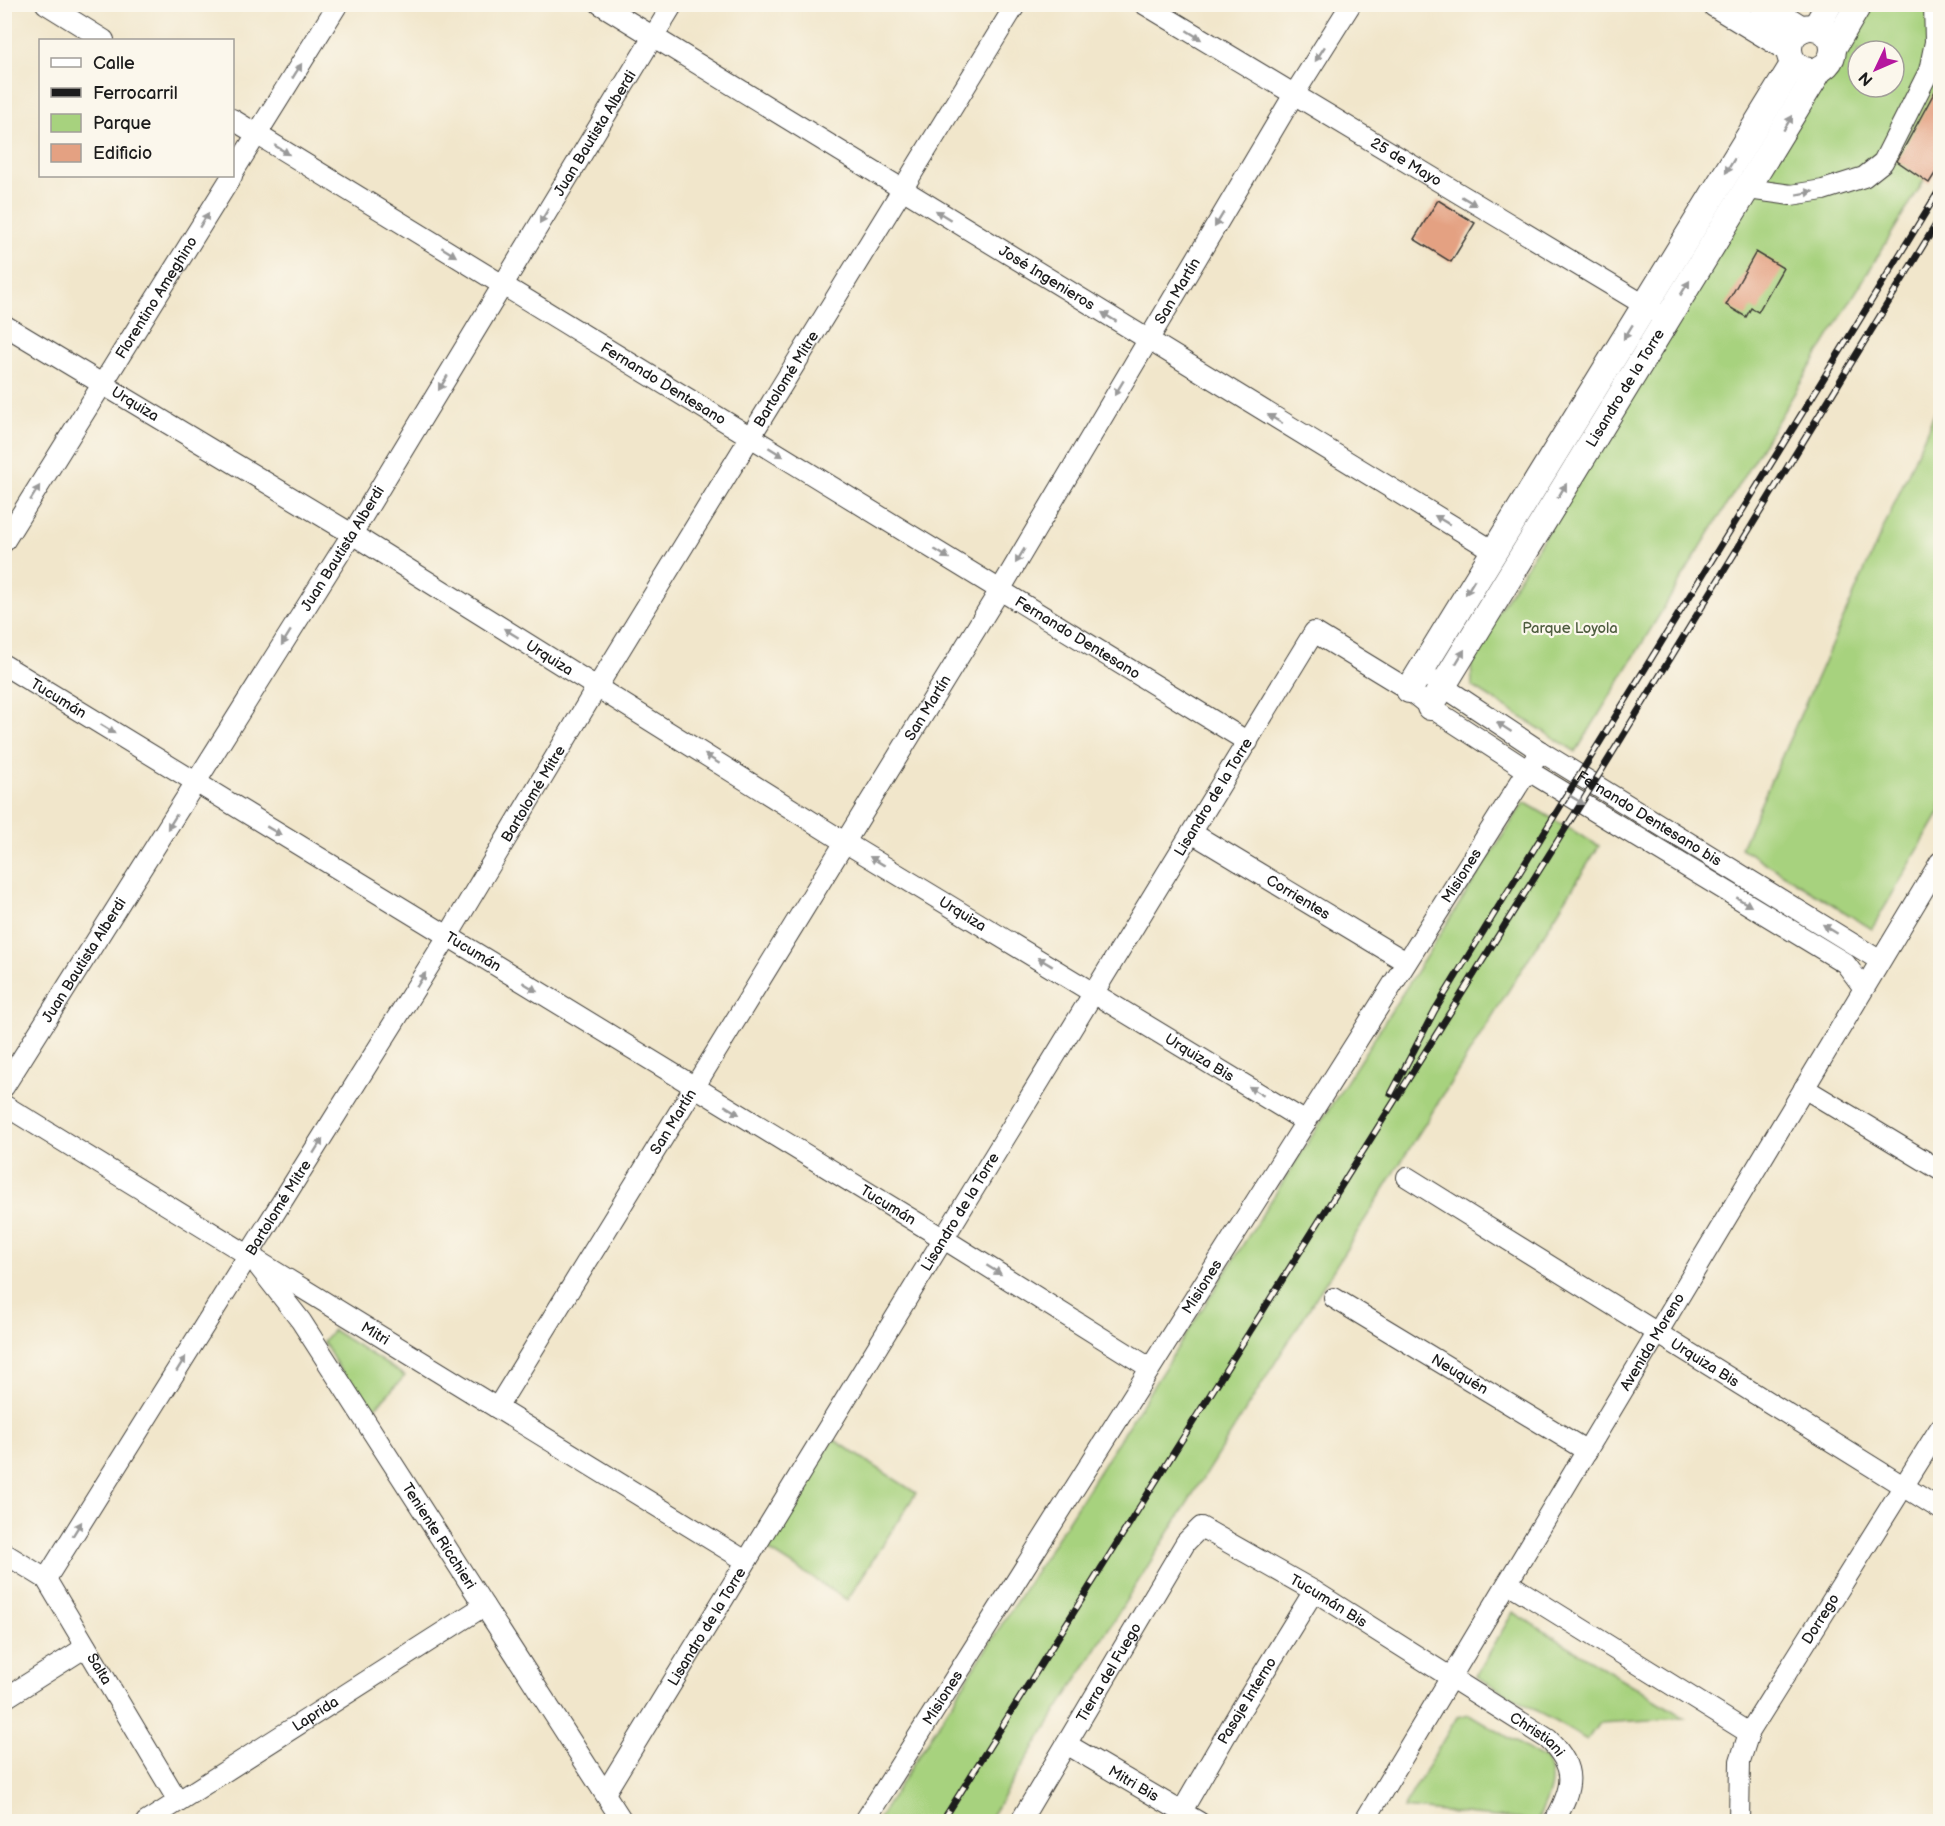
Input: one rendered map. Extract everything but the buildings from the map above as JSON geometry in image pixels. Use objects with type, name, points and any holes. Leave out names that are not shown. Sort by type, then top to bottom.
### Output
[{"type":"street","points":[[46,4],[102,39]]},
{"type":"street","name":"Florentino Ameghino","points":[[234,172],[338,4]]},
{"type":"street","name":"José Ingenieros","points":[[600,4],[1492,550]]},
{"type":"street","name":"Juan Bautista Alberdi","points":[[4,1087],[351,534],[673,4]]},
{"type":"street","name":"Bartolomé Mitre","points":[[46,1579],[448,936],[597,687],[1016,4]]},
{"type":"street","name":"25 de Mayo","points":[[1144,4],[1293,96],[1667,318]]},
{"type":"street","name":"San Martín","points":[[497,1408],[846,843],[1000,590],[1293,96],[1352,4]]},
{"type":"street","points":[[1715,4],[1800,42],[1828,35],[1827,58],[1806,70],[1800,42],[1762,4]]},
{"type":"street","name":"Lisandro de la Torre","points":[[605,1793],[1314,632],[1415,681],[1492,550],[1644,306],[1800,42],[1829,4]]},
{"type":"street","name":"Lisandro de la Torre","points":[[1436,697],[1859,4]]},
{"type":"street","points":[[1748,189],[1791,195],[1824,189],[1864,177],[1882,162],[1929,71],[1935,42],[1934,4]]},
{"type":"street","name":"Fernando Dentesano","points":[[234,120],[1248,742]]},
{"type":"street","name":"Florentino Ameghino","points":[[4,542],[231,177]]},
{"type":"street","name":"Urquiza","points":[[4,325],[351,534],[846,843],[1095,992]]},
{"type":"street","name":"Tucumán","points":[[4,665],[944,1239]]},
{"type":"street","points":[[1415,681],[1436,697]]},
{"type":"street","name":"Fernando Dentesano bis","points":[[1436,697],[1540,751],[1880,960]]},
{"type":"street","name":"Fernando Dentesano bis","points":[[1436,697],[1527,771],[1845,963],[1863,987]]},
{"type":"street","name":"Misiones","points":[[864,1821],[1540,751]]},
{"type":"street","name":"Corrientes","points":[[1192,833],[1406,962]]},
{"type":"street","name":"Avenida Moreno","points":[[1364,1821],[1587,1451],[1656,1331],[1941,862]]},
{"type":"street","name":"Urquiza Bis","points":[[1095,992],[1306,1122]]},
{"type":"street","points":[[1804,1088],[1941,1170]]},
{"type":"street","name":"Mitri","points":[[4,1105],[747,1561]]},
{"type":"street","name":"Urquiza Bis","points":[[1407,1177],[1941,1509]]},
{"type":"street","points":[[944,1239],[1150,1368]]},
{"type":"street","name":"Teniente Ricchieri","points":[[250,1256],[301,1321],[623,1821]]},
{"type":"street","name":"Neuquén","points":[[1334,1298],[1587,1451]]},
{"type":"street","name":"Dorrego","points":[[1739,1821],[1740,1761],[1749,1733],[1941,1428]]},
{"type":"street","name":"Tucumán Bis","points":[[1201,1527],[1314,1591],[1451,1678]]},
{"type":"street","name":"Tierra del Fuego","points":[[1020,1821],[1068,1744],[1186,1542],[1201,1527]]},
{"type":"street","name":"Salta","points":[[4,1553],[46,1579],[177,1801]]},
{"type":"street","points":[[1508,1583],[1749,1733]]},
{"type":"street","name":"Pasaje Interno","points":[[1182,1811],[1314,1591]]},
{"type":"street","name":"Laprida","points":[[146,1821],[484,1606]]},
{"type":"street","points":[[4,1699],[86,1647]]},
{"type":"street","name":"Christiani","points":[[1451,1678],[1557,1747],[1570,1772],[1565,1802],[1554,1821]]},
{"type":"street","name":"Mitri Bis","points":[[1068,1744],[1199,1821]]},
{"type":"green space","name":"Parque Loyola","points":[[1870,5],[1940,5],[1940,154],[1576,752],[1472,686],[1471,656],[1846,44],[1846,99],[1906,99],[1906,39],[1849,39]]},
{"type":"green space","points":[[1940,401],[1940,812],[1872,929],[1741,848]]},
{"type":"green space","points":[[1524,802],[1599,846],[988,1821],[877,1821]]},
{"type":"green space","points":[[333,1330],[405,1376],[367,1416],[323,1341]]},
{"type":"green space","points":[[833,1439],[916,1493],[847,1600],[764,1547]]},
{"type":"green space","points":[[1513,1612],[1685,1718],[1599,1723],[1587,1740],[1476,1676]]},
{"type":"green space","points":[[1469,1714],[1546,1760],[1551,1776],[1550,1791],[1537,1821],[1403,1808],[1457,1717]]},
{"type":"railway","points":[[1391,1094],[1435,1010],[1940,189]]},
{"type":"railway","points":[[942,1822],[1594,783],[1940,218]]}]
